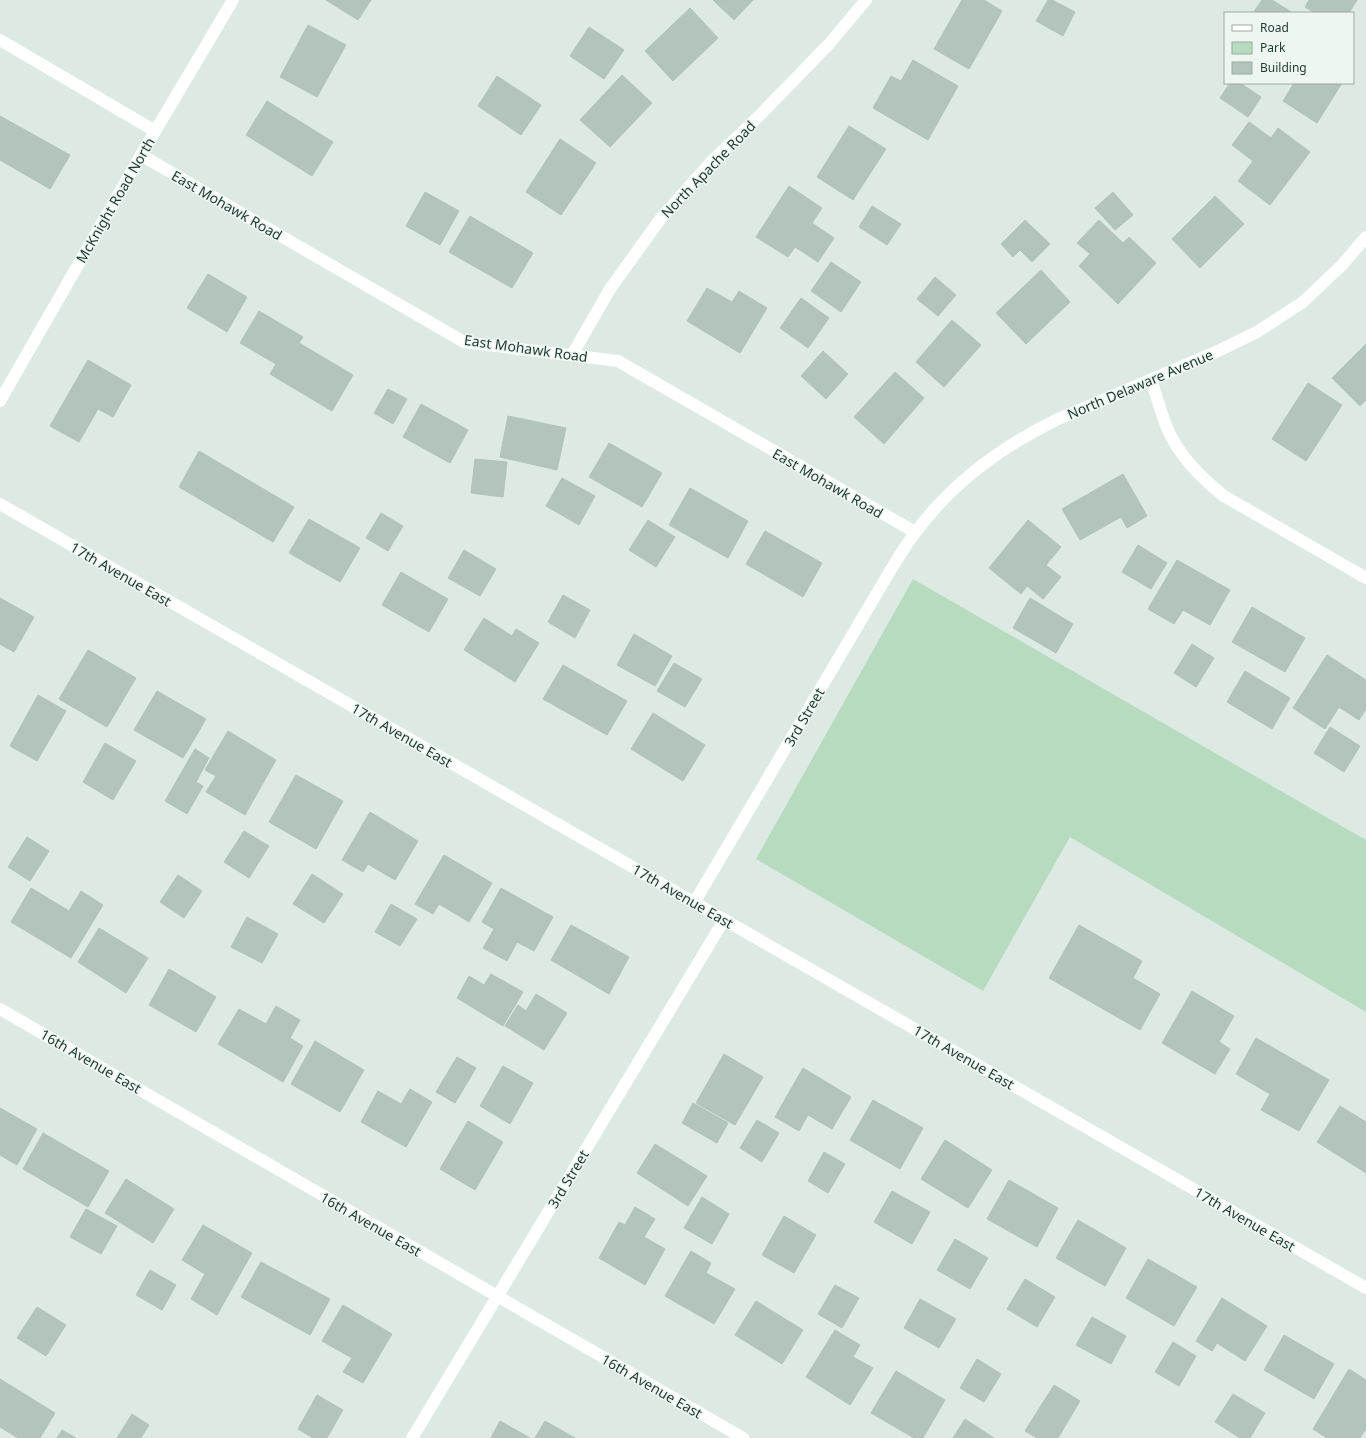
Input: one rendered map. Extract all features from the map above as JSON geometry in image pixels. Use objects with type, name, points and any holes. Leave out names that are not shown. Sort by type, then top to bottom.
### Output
[{"type":"street","name":"McKnight Road North","points":[[0,401],[233,0]]},
{"type":"street","name":"North Apache Road","points":[[572,355],[610,289],[661,218],[712,161],[761,114],[829,44],[866,0]]},
{"type":"street","points":[[0,40],[156,131]]},
{"type":"street","name":"East Mohawk Road","points":[[141,156],[464,342],[618,361],[915,532]]},
{"type":"street","name":"North Delaware Avenue","points":[[915,532],[946,496],[987,461],[1033,431],[1218,351],[1257,332],[1302,302],[1342,265],[1366,237]]},
{"type":"street","points":[[1151,380],[1168,430],[1184,458],[1207,482],[1224,496],[1366,578]]},
{"type":"street","name":"17th Avenue East","points":[[0,504],[1366,1288]]},
{"type":"street","name":"3rd Street","points":[[694,903],[893,566],[915,532]]},
{"type":"street","name":"3rd Street","points":[[412,1438],[724,920]]},
{"type":"street","name":"16th Avenue East","points":[[0,1009],[743,1438]]},
{"type":"green space","points":[[913,579],[1366,840],[1366,1012],[1070,837],[983,991],[756,859]]},
{"type":"building","points":[[326,0],[371,0],[358,20]]},
{"type":"building","points":[[713,0],[753,0],[734,20]]},
{"type":"building","points":[[962,0],[984,0],[1002,11],[969,69],[934,49]]},
{"type":"building","points":[[1048,0],[1052,0],[1075,12],[1063,36],[1036,21]]},
{"type":"building","points":[[1262,0],[1272,0],[1291,12],[1254,12]]},
{"type":"building","points":[[1309,0],[1357,0],[1350,12],[1313,12],[1305,7]]},
{"type":"building","points":[[690,8],[718,38],[673,81],[645,51]]},
{"type":"building","points":[[308,25],[346,45],[317,97],[280,77]]},
{"type":"building","points":[[589,27],[624,50],[604,79],[570,56]]},
{"type":"building","points":[[913,60],[958,86],[928,140],[873,108],[891,76],[901,81]]},
{"type":"building","points":[[622,75],[652,103],[610,147],[580,120]]},
{"type":"building","points":[[497,76],[541,105],[521,135],[478,106]]},
{"type":"building","points":[[1229,84],[1242,84],[1261,97],[1248,117],[1220,98]]},
{"type":"building","points":[[1293,84],[1341,84],[1317,123],[1283,101]]},
{"type":"building","points":[[267,101],[333,142],[312,176],[246,135]]},
{"type":"building","points":[[0,116],[70,155],[50,189],[0,160]]},
{"type":"building","points":[[1249,122],[1271,138],[1278,128],[1310,152],[1270,205],[1238,181],[1253,161],[1232,145]]},
{"type":"building","points":[[849,126],[886,149],[853,200],[817,177]]},
{"type":"building","points":[[560,139],[596,163],[561,215],[526,192]]},
{"type":"building","points":[[789,186],[822,208],[812,223],[834,238],[818,262],[795,247],[788,257],[756,237]]},
{"type":"building","points":[[425,192],[459,211],[440,245],[406,226]]},
{"type":"building","points":[[1113,192],[1133,215],[1115,230],[1095,208]]},
{"type":"building","points":[[1215,196],[1244,224],[1200,268],[1172,239]]},
{"type":"building","points":[[872,206],[901,224],[887,245],[859,227]]},
{"type":"building","points":[[470,216],[533,253],[512,288],[449,252]]},
{"type":"building","points":[[1025,220],[1050,244],[1032,262],[1020,250],[1013,257],[1001,244]]},
{"type":"building","points":[[1099,220],[1123,243],[1129,237],[1156,263],[1118,304],[1079,266],[1090,254],[1077,243]]},
{"type":"building","points":[[831,262],[861,282],[841,312],[811,291]]},
{"type":"building","points":[[1041,270],[1070,302],[1026,344],[996,313]]},
{"type":"building","points":[[208,274],[247,297],[227,332],[187,308]]},
{"type":"building","points":[[935,277],[956,295],[938,316],[917,299]]},
{"type":"building","points":[[707,288],[732,302],[739,291],[767,308],[740,353],[687,321]]},
{"type":"building","points":[[801,298],[829,318],[808,348],[780,328]]},
{"type":"building","points":[[259,311],[303,337],[299,343],[353,375],[332,411],[270,374],[276,364],[240,343]]},
{"type":"building","points":[[952,320],[981,345],[944,387],[916,362]]},
{"type":"building","points":[[1366,344],[1366,400],[1360,406],[1332,378]]},
{"type":"building","points":[[823,351],[848,374],[826,399],[801,376]]},
{"type":"building","points":[[88,360],[131,385],[113,417],[98,409],[79,442],[50,426]]},
{"type":"building","points":[[895,372],[924,398],[884,444],[854,417]]},
{"type":"building","points":[[1308,383],[1342,405],[1306,461],[1272,439]]},
{"type":"building","points":[[388,389],[407,399],[393,424],[374,413]]},
{"type":"building","points":[[421,404],[468,430],[450,463],[403,437]]},
{"type":"building","points":[[508,416],[566,428],[557,470],[500,457]]},
{"type":"building","points":[[609,443],[662,473],[642,507],[589,477]]},
{"type":"building","points":[[199,451],[294,507],[273,542],[179,487]]},
{"type":"building","points":[[475,459],[507,462],[503,497],[471,493]]},
{"type":"building","points":[[1123,474],[1147,516],[1127,528],[1121,517],[1080,540],[1062,509]]},
{"type":"building","points":[[562,478],[595,496],[579,525],[546,506]]},
{"type":"building","points":[[690,488],[748,521],[728,558],[669,525]]},
{"type":"building","points":[[381,513],[403,526],[388,551],[366,538]]},
{"type":"building","points":[[309,519],[360,548],[340,582],[289,553]]},
{"type":"building","points":[[648,520],[675,537],[656,567],[629,550]]},
{"type":"building","points":[[1028,520],[1061,547],[1046,565],[1061,577],[1043,599],[1027,586],[1021,594],[989,568]]},
{"type":"building","points":[[765,531],[822,563],[803,597],[746,564]]},
{"type":"building","points":[[1138,545],[1167,563],[1151,589],[1122,572]]},
{"type":"building","points":[[464,550],[496,569],[480,596],[448,578]]},
{"type":"building","points":[[1177,560],[1230,590],[1210,625],[1183,610],[1174,624],[1148,609]]},
{"type":"building","points":[[401,572],[448,599],[429,632],[382,605]]},
{"type":"building","points":[[563,595],[590,610],[575,638],[548,622]]},
{"type":"building","points":[[0,598],[34,617],[14,652],[0,644]]},
{"type":"building","points":[[1030,598],[1073,624],[1056,653],[1013,628]]},
{"type":"building","points":[[1252,607],[1305,638],[1285,672],[1232,642]]},
{"type":"building","points":[[484,618],[512,636],[516,629],[539,643],[515,682],[464,650]]},
{"type":"building","points":[[634,634],[672,656],[655,686],[617,665]]},
{"type":"building","points":[[1192,644],[1214,658],[1196,687],[1174,673]]},
{"type":"building","points":[[88,650],[136,678],[107,727],[59,699]]},
{"type":"building","points":[[1327,655],[1366,680],[1366,709],[1359,720],[1339,707],[1325,729],[1293,708]]},
{"type":"building","points":[[674,663],[702,679],[685,707],[657,691]]},
{"type":"building","points":[[563,665],[627,701],[607,735],[543,699]]},
{"type":"building","points":[[1245,671],[1290,698],[1272,729],[1227,702]]},
{"type":"building","points":[[157,691],[206,719],[183,758],[134,730]]},
{"type":"building","points":[[38,695],[66,711],[37,761],[10,746]]},
{"type":"building","points":[[653,713],[705,745],[683,781],[631,749]]},
{"type":"building","points":[[1330,727],[1360,746],[1344,772],[1314,753]]},
{"type":"building","points":[[228,731],[276,760],[245,815],[206,792],[216,776],[205,770]]},
{"type":"building","points":[[105,743],[136,761],[113,800],[83,782]]},
{"type":"building","points":[[195,749],[209,758],[196,782],[203,786],[187,814],[165,801]]},
{"type":"building","points":[[296,775],[343,801],[316,849],[269,822]]},
{"type":"building","points":[[370,812],[418,841],[395,880],[368,864],[363,872],[342,860]]},
{"type":"building","points":[[244,831],[269,846],[249,878],[224,862]]},
{"type":"building","points":[[27,837],[49,851],[30,881],[8,867]]},
{"type":"building","points":[[444,855],[492,883],[469,922],[439,904],[433,914],[415,904]]},
{"type":"building","points":[[312,874],[343,894],[324,923],[293,904]]},
{"type":"building","points":[[178,875],[202,891],[184,918],[160,902]]},
{"type":"building","points":[[31,888],[69,911],[81,891],[103,905],[71,958],[11,922]]},
{"type":"building","points":[[501,888],[553,917],[534,951],[517,942],[507,961],[483,948],[494,929],[482,922]]},
{"type":"building","points":[[391,904],[417,919],[400,946],[375,932]]},
{"type":"building","points":[[247,917],[278,934],[262,963],[231,947]]},
{"type":"building","points":[[571,925],[629,957],[609,994],[551,960]]},
{"type":"building","points":[[1079,925],[1142,961],[1133,978],[1160,994],[1140,1030],[1049,978]]},
{"type":"building","points":[[99,928],[148,958],[126,993],[78,962]]},
{"type":"building","points":[[169,969],[216,997],[196,1032],[149,1005]]},
{"type":"building","points":[[491,974],[523,992],[503,1026],[457,998],[469,976],[484,985]]},
{"type":"building","points":[[1192,991],[1234,1016],[1219,1042],[1230,1049],[1215,1074],[1162,1043]]},
{"type":"building","points":[[536,994],[567,1013],[544,1050],[505,1026],[518,1005],[526,1011]]},
{"type":"building","points":[[276,1006],[300,1020],[290,1038],[303,1046],[283,1082],[218,1044],[239,1009],[266,1024]]},
{"type":"building","points":[[1256,1038],[1329,1080],[1299,1131],[1261,1110],[1270,1094],[1236,1074]]},
{"type":"building","points":[[315,1041],[364,1070],[340,1112],[291,1084]]},
{"type":"building","points":[[724,1054],[763,1077],[735,1125],[696,1103]]},
{"type":"building","points":[[457,1057],[476,1068],[455,1103],[436,1092]]},
{"type":"building","points":[[503,1066],[533,1083],[510,1124],[480,1106]]},
{"type":"building","points":[[803,1068],[851,1097],[832,1129],[808,1115],[799,1131],[775,1117]]},
{"type":"building","points":[[410,1089],[432,1102],[406,1147],[361,1122],[378,1091],[401,1104]]},
{"type":"building","points":[[873,1100],[923,1128],[900,1169],[850,1140]]},
{"type":"building","points":[[693,1103],[728,1123],[717,1143],[682,1123]]},
{"type":"building","points":[[1340,1106],[1366,1122],[1366,1173],[1317,1142]]},
{"type":"building","points":[[0,1108],[37,1129],[17,1165],[0,1155]]},
{"type":"building","points":[[757,1120],[779,1133],[762,1162],[740,1148]]},
{"type":"building","points":[[468,1121],[503,1142],[475,1190],[440,1169]]},
{"type":"building","points":[[43,1133],[109,1171],[88,1207],[23,1169]]},
{"type":"building","points":[[945,1140],[992,1170],[968,1208],[921,1179]]},
{"type":"building","points":[[655,1144],[707,1176],[688,1206],[637,1173]]},
{"type":"building","points":[[824,1152],[845,1164],[828,1193],[808,1181]]},
{"type":"building","points":[[126,1179],[174,1209],[153,1243],[105,1213]]},
{"type":"building","points":[[1009,1180],[1058,1208],[1037,1247],[987,1219]]},
{"type":"building","points":[[892,1191],[930,1212],[912,1244],[874,1222]]},
{"type":"building","points":[[702,1197],[729,1214],[712,1244],[684,1228]]},
{"type":"building","points":[[635,1207],[655,1219],[644,1237],[665,1249],[645,1285],[599,1258],[619,1222],[625,1225]]},
{"type":"building","points":[[86,1209],[117,1226],[101,1254],[70,1237]]},
{"type":"building","points":[[784,1216],[816,1235],[794,1273],[762,1255]]},
{"type":"building","points":[[1078,1220],[1126,1248],[1105,1286],[1056,1258]]},
{"type":"building","points":[[203,1225],[252,1253],[217,1315],[191,1299],[205,1274],[182,1260]]},
{"type":"building","points":[[955,1239],[988,1258],[970,1289],[937,1270]]},
{"type":"building","points":[[691,1251],[711,1263],[706,1273],[735,1289],[714,1324],[665,1296]]},
{"type":"building","points":[[1148,1259],[1197,1287],[1174,1326],[1126,1298]]},
{"type":"building","points":[[261,1262],[330,1299],[310,1335],[241,1297]]},
{"type":"building","points":[[150,1270],[176,1285],[162,1310],[136,1295]]},
{"type":"building","points":[[1025,1279],[1055,1297],[1037,1327],[1007,1309]]},
{"type":"building","points":[[835,1285],[859,1298],[842,1328],[818,1314]]},
{"type":"building","points":[[1222,1298],[1267,1326],[1245,1361],[1217,1343],[1212,1351],[1196,1341]]},
{"type":"building","points":[[920,1299],[956,1319],[939,1348],[904,1328]]},
{"type":"building","points":[[756,1301],[803,1330],[782,1364],[735,1335]]},
{"type":"building","points":[[343,1305],[392,1334],[363,1383],[343,1372],[352,1358],[322,1341]]},
{"type":"building","points":[[37,1307],[66,1325],[46,1356],[17,1338]]},
{"type":"building","points":[[1092,1317],[1126,1336],[1111,1364],[1076,1345]]},
{"type":"building","points":[[835,1330],[860,1345],[853,1357],[873,1368],[850,1405],[806,1377]]},
{"type":"building","points":[[1284,1335],[1334,1364],[1314,1399],[1264,1370]]},
{"type":"building","points":[[1173,1342],[1196,1356],[1179,1386],[1155,1372]]},
{"type":"building","points":[[977,1359],[1001,1374],[984,1402],[960,1388]]},
{"type":"building","points":[[1349,1369],[1366,1380],[1366,1429],[1360,1438],[1327,1438],[1313,1429]]},
{"type":"building","points":[[896,1371],[945,1400],[923,1438],[914,1438],[871,1413]]},
{"type":"building","points":[[0,1379],[55,1413],[40,1438],[18,1438],[0,1427]]},
{"type":"building","points":[[1054,1385],[1080,1401],[1058,1438],[1037,1438],[1025,1431]]},
{"type":"building","points":[[1233,1394],[1265,1413],[1250,1438],[1240,1438],[1215,1422]]},
{"type":"building","points":[[317,1395],[343,1410],[327,1438],[313,1438],[298,1429]]},
{"type":"building","points":[[132,1414],[149,1425],[141,1438],[117,1438]]},
{"type":"building","points":[[965,1419],[994,1438],[953,1438]]},
{"type":"building","points":[[500,1421],[530,1438],[491,1438]]},
{"type":"building","points":[[545,1421],[575,1438],[535,1438]]},
{"type":"building","points":[[62,1430],[76,1438],[57,1438]]}]
